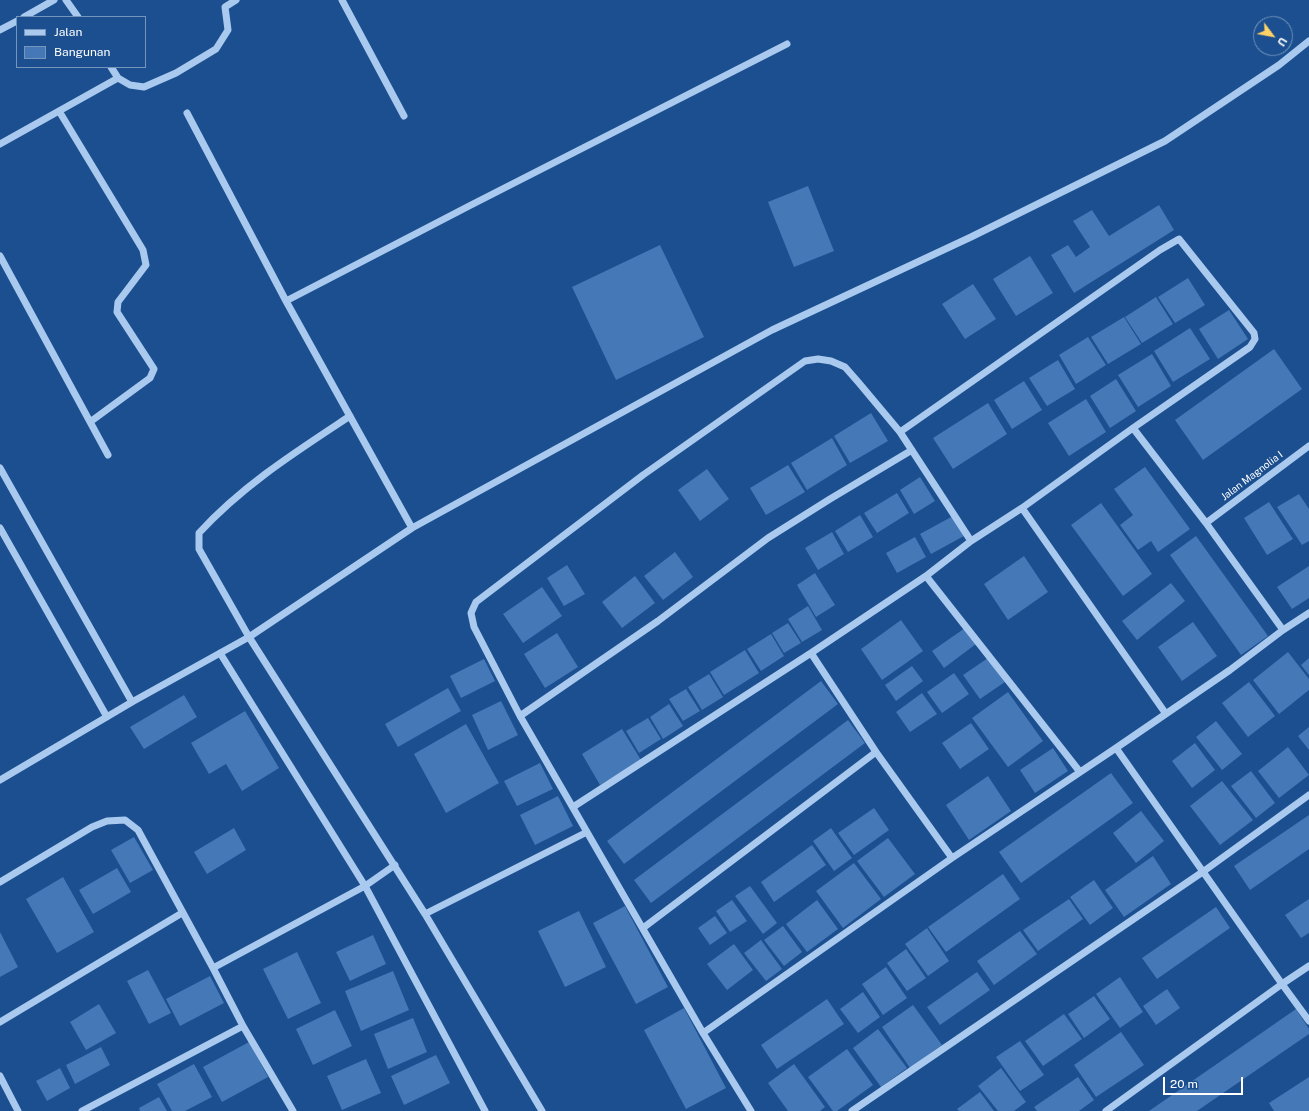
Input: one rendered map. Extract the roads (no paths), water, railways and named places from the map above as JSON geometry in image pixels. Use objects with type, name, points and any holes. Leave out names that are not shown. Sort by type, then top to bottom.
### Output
[{"type":"street","points":[[26,16],[54,0]]},
{"type":"street","points":[[66,0],[77,16]]},
{"type":"street","points":[[112,68],[118,78],[130,85],[144,87],[176,73],[216,49],[228,30],[225,7],[221,0]]},
{"type":"street","points":[[225,7],[236,0]]},
{"type":"street","points":[[342,0],[404,116]]},
{"type":"street","points":[[0,30],[16,22]]},
{"type":"street","points":[[0,780],[132,702],[250,637],[412,528],[772,330],[971,237],[1165,141],[1279,65],[1309,41]]},
{"type":"street","points":[[286,301],[478,201],[787,44]]},
{"type":"street","points":[[0,144],[118,78]]},
{"type":"street","points":[[59,111],[143,250],[146,265],[118,302],[117,312],[154,369],[150,378],[90,422]]},
{"type":"street","points":[[187,113],[286,301],[412,528]]},
{"type":"street","points":[[573,807],[811,653],[926,576],[971,541],[1022,508],[1133,428],[1250,347],[1255,339],[1254,333],[1179,239],[1160,250],[900,432]]},
{"type":"street","points":[[0,256],[108,455]]},
{"type":"street","points":[[751,1111],[703,1033],[520,716],[474,627],[471,613],[476,602],[643,475],[805,361],[818,359],[831,361],[845,367],[859,383],[900,432],[971,541]]},
{"type":"street","points":[[350,416],[276,465],[215,515],[199,533],[199,549],[250,637],[425,914],[542,1111]]},
{"type":"street","points":[[1133,428],[1206,523],[1283,630]]},
{"type":"street","name":"Jalan Magnolia I","points":[[1206,523],[1309,446]]},
{"type":"street","points":[[520,716],[658,622],[768,538],[912,450]]},
{"type":"street","points":[[0,468],[132,702]]},
{"type":"street","points":[[1022,508],[1166,714]]},
{"type":"street","points":[[0,528],[107,717]]},
{"type":"street","points":[[926,576],[1080,772]]},
{"type":"street","points":[[703,1033],[952,858],[1166,714],[1309,613]]},
{"type":"street","points":[[220,653],[365,886],[484,1111]]},
{"type":"street","points":[[811,653],[876,752],[952,858]]},
{"type":"street","points":[[1116,748],[1309,1021]]},
{"type":"street","points":[[643,928],[876,752]]},
{"type":"street","points":[[852,1111],[1204,871],[1309,795]]},
{"type":"street","points":[[0,882],[92,828],[107,821],[124,820],[138,830],[243,1026],[293,1111]]},
{"type":"street","points":[[425,914],[587,832]]},
{"type":"street","points":[[213,968],[365,886],[395,865]]},
{"type":"street","points":[[0,1022],[182,913]]},
{"type":"street","points":[[1106,1111],[1309,966]]},
{"type":"street","points":[[82,1111],[243,1026]]},
{"type":"street","points":[[0,1076],[18,1111]]}]
